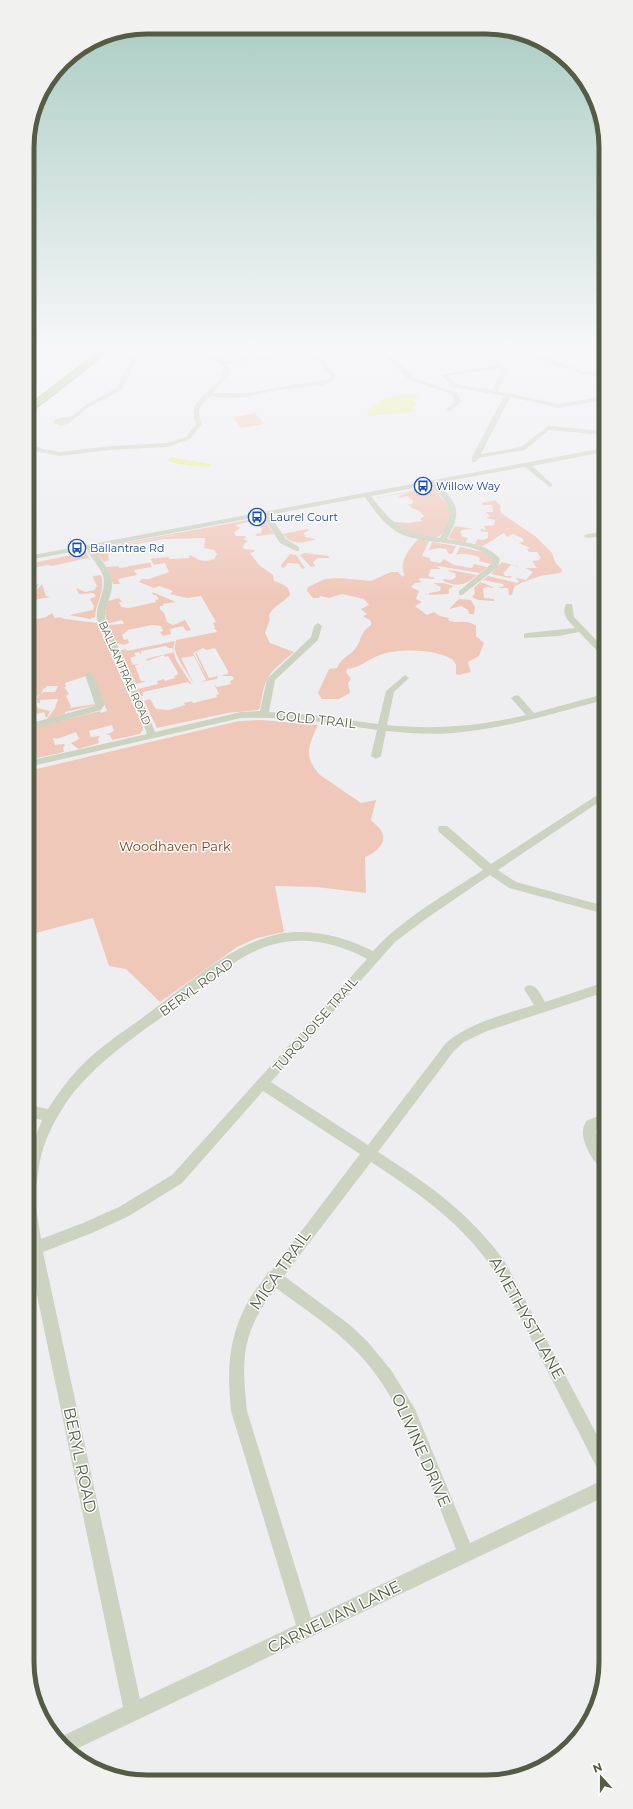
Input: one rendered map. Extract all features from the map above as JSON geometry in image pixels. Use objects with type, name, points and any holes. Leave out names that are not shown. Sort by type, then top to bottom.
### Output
[{"type":"street","points":[[34,447],[41,451],[64,454],[107,448],[175,443],[188,438],[195,430]]},
{"type":"street","points":[[486,472],[474,461],[489,430]]},
{"type":"street","points":[[475,457],[523,448],[544,430]]},
{"type":"street","points":[[575,430],[599,433]]},
{"type":"street","points":[[34,557],[599,451]]},
{"type":"street","points":[[526,464],[550,485]]},
{"type":"street","points":[[431,482],[450,501],[454,509],[453,522],[442,541]]},
{"type":"street","points":[[366,494],[389,522],[410,535],[484,549],[496,557],[495,565],[462,592]]},
{"type":"street","points":[[264,513],[283,541],[296,548]]},
{"type":"street","points":[[587,536],[599,535]]},
{"type":"street","name":"BALLANTRAE ROAD","points":[[89,546],[105,571],[108,580],[108,589],[100,612],[101,619],[135,692],[152,735]]},
{"type":"street","points":[[569,606],[569,616],[599,648]]},
{"type":"street","points":[[264,714],[271,679],[315,638],[318,626]]},
{"type":"street","points":[[527,636],[559,634],[581,629]]},
{"type":"street","points":[[34,725],[98,708],[100,704],[89,675]]},
{"type":"street","points":[[376,756],[390,691],[405,678]]},
{"type":"street","points":[[516,698],[532,716]]},
{"type":"street","name":"GOLD TRAIL","points":[[34,763],[226,717],[264,714],[426,731],[461,730],[485,727],[599,698]]},
{"type":"street","name":"TURQUOISE TRAIL","points":[[34,1248],[105,1222],[141,1203],[166,1187],[185,1172],[374,957],[399,933],[599,797]]},
{"type":"street","points":[[443,829],[490,870],[518,887],[599,908]]},
{"type":"street","name":"BERYL ROAD","points":[[34,1155],[51,1116],[71,1085],[99,1058],[248,950],[278,940],[309,937],[343,943],[374,957]]},
{"type":"street","points":[[530,988],[542,1008]]},
{"type":"street","name":"MICA TRAIL","points":[[306,1630],[244,1429],[237,1397],[236,1361],[240,1338],[250,1312],[273,1277],[445,1052],[454,1043],[483,1027],[599,989]]},
{"type":"street","name":"AMETHYST LANE","points":[[263,1084],[444,1203],[471,1230],[492,1254],[515,1292],[599,1453]]},
{"type":"street","points":[[34,1112],[51,1116]]},
{"type":"street","points":[[599,1121],[594,1123],[589,1129],[591,1140],[599,1154]]},
{"type":"street","name":"BERYL ROAD","points":[[34,1258],[133,1712]]},
{"type":"street","name":"OLIVINE DRIVE","points":[[273,1277],[351,1335],[371,1356],[386,1375],[409,1415],[466,1553]]},
{"type":"street","name":"CARNELIAN LANE","points":[[68,1743],[466,1553],[599,1491]]},
{"type":"green space","points":[[432,487],[450,508],[445,529],[437,537],[414,533],[394,522],[409,523],[422,521],[420,519],[424,516],[419,510],[411,508],[411,506],[408,505],[413,503],[413,501],[407,496],[400,498],[399,496],[411,492],[374,498]]},
{"type":"green space","points":[[495,500],[501,506],[501,513],[535,536],[552,553],[555,562],[562,572],[539,576],[517,585],[514,587],[512,595],[509,595],[508,588],[498,588],[504,586],[503,584],[483,580],[488,576],[517,583],[519,581],[516,579],[517,578],[526,580],[533,572],[525,568],[537,568],[532,561],[540,560],[539,558],[541,558],[537,552],[529,552],[527,549],[530,548],[519,543],[524,541],[522,538],[513,534],[507,537],[504,533],[483,546],[475,545],[477,539],[484,540],[488,538],[488,532],[480,531],[481,529],[486,530],[484,526],[494,525],[495,520],[486,518],[490,516],[486,512],[493,512],[492,505],[483,505],[482,503]]},
{"type":"green space","points":[[259,518],[262,518],[251,521],[263,519],[235,525],[240,528],[234,532],[236,536],[245,536],[246,538],[243,539],[248,541],[242,546],[244,549],[254,550],[254,552],[250,553],[259,565],[273,575],[274,581],[289,589],[290,595],[270,614],[270,619],[265,633],[270,643],[294,652],[274,670],[266,681],[260,708],[258,710],[227,713],[157,728],[144,701],[150,699],[156,709],[169,710],[185,705],[184,703],[192,701],[193,703],[217,697],[216,695],[219,694],[214,684],[217,687],[231,684],[230,681],[234,679],[232,676],[222,675],[228,674],[228,671],[215,648],[207,650],[203,648],[193,653],[208,680],[195,653],[209,678],[218,676],[217,679],[201,682],[206,680],[194,656],[181,658],[194,684],[177,655],[175,649],[176,640],[217,632],[215,629],[212,629],[215,628],[213,623],[216,622],[201,596],[187,598],[170,594],[173,591],[159,586],[154,588],[139,582],[142,579],[149,579],[169,572],[165,563],[154,565],[151,559],[154,558],[157,561],[155,558],[189,558],[190,555],[199,560],[207,561],[214,559],[217,554],[214,550],[204,548],[205,538],[164,539],[115,548],[116,551],[108,554],[109,560],[104,562],[94,551],[191,532],[94,550],[96,548]]},
{"type":"green space","points":[[265,521],[274,534],[257,536],[255,534],[261,533],[262,529],[259,526],[249,524]]},
{"type":"green space","points":[[455,526],[473,529],[462,530],[460,533],[462,534],[461,536],[468,538],[465,543],[448,538]]},
{"type":"green space","points":[[307,529],[309,530],[304,533],[305,537],[316,539],[302,543],[294,542],[286,538],[283,534]]},
{"type":"green space","points":[[418,539],[429,541],[422,556],[430,558],[430,561],[440,563],[444,559],[454,565],[472,568],[474,564],[487,567],[480,573],[438,566],[437,567],[440,569],[431,569],[428,576],[435,578],[434,579],[420,578],[419,580],[422,582],[415,583],[411,587],[419,591],[416,599],[422,602],[415,606],[427,615],[434,612],[440,616],[449,618],[448,620],[454,622],[469,622],[476,626],[476,636],[484,643],[479,656],[468,662],[471,672],[459,675],[456,674],[456,665],[453,660],[446,656],[428,652],[397,651],[376,657],[356,667],[347,669],[346,672],[351,679],[348,683],[350,693],[339,699],[322,699],[318,693],[329,669],[337,668],[343,659],[354,650],[364,631],[371,625],[371,621],[363,616],[367,614],[361,609],[369,605],[364,599],[342,594],[329,598],[320,596],[319,598],[313,598],[307,591],[308,587],[325,579],[340,578],[371,581],[391,572],[398,572],[403,577],[404,560]]},
{"type":"green space","points":[[432,542],[456,546],[452,554],[449,554],[446,549],[439,548],[429,550]]},
{"type":"green space","points":[[460,547],[483,552],[492,558],[491,564],[479,561],[480,558],[475,556],[465,554],[456,555]]},
{"type":"green space","points":[[86,552],[91,561],[88,558],[52,566],[47,565],[34,568],[34,563]]},
{"type":"green space","points":[[305,553],[328,556],[330,558],[318,558],[313,562],[315,566],[311,567],[300,555]]},
{"type":"green space","points":[[290,554],[296,555],[305,568],[302,569],[299,564],[288,563],[284,568],[281,567]]},
{"type":"green space","points":[[150,562],[152,567],[134,570],[137,575],[118,579],[120,584],[113,584],[107,567],[118,566],[120,568]]},
{"type":"green space","points":[[502,562],[520,567],[511,565],[503,573],[505,576],[512,576],[510,578],[491,574]]},
{"type":"green space","points":[[450,570],[477,575],[465,583],[457,585],[443,581],[444,579],[452,580],[456,577],[455,573],[448,571]]},
{"type":"green space","points":[[101,575],[102,591],[95,617],[90,619],[69,615],[93,610],[94,606],[90,599],[96,596],[93,593],[79,594],[76,588],[85,592],[94,590],[97,586],[93,576]]},
{"type":"green space","points":[[480,582],[493,587],[483,588],[484,598],[494,599],[494,601],[478,600],[472,597],[475,593],[474,588]]},
{"type":"green space","points":[[433,583],[443,583],[454,586],[449,589],[449,594],[429,595],[429,593],[440,591],[441,587]]},
{"type":"green space","points":[[39,584],[35,591],[42,584],[46,596],[50,597],[34,600],[34,598],[37,598],[34,598],[34,585]]},
{"type":"green space","points":[[152,592],[176,602],[163,604],[163,606],[160,606],[160,609],[164,613],[167,622],[173,625],[185,620],[191,630],[186,631],[183,626],[170,629],[171,634],[163,636],[160,632],[163,631],[161,626],[152,625],[128,630],[122,635],[124,640],[128,639],[129,643],[124,645],[117,643],[108,625],[123,624],[124,622],[121,620],[107,624],[105,613],[108,601],[119,598],[122,602],[119,602],[121,607],[129,608],[156,602],[155,600],[159,599],[156,595],[153,595]]},
{"type":"green space","points":[[459,599],[471,600],[475,607],[474,614],[469,614],[468,610],[461,606],[449,609]]},
{"type":"green space","points":[[52,613],[55,618],[60,617],[97,623],[142,724],[143,730],[140,734],[112,740],[110,735],[106,735],[114,731],[112,725],[89,731],[91,737],[100,736],[98,739],[99,743],[78,749],[71,743],[79,739],[76,732],[57,739],[53,738],[55,745],[64,744],[64,752],[34,759],[34,746],[36,744],[34,743],[34,728],[100,711],[101,713],[107,711],[92,674],[65,683],[66,687],[64,687],[69,694],[66,696],[71,706],[70,708],[95,704],[93,707],[65,712],[65,714],[47,719],[55,708],[58,699],[40,700],[40,703],[37,703],[37,697],[44,692],[55,692],[58,686],[46,686],[41,694],[36,697],[35,705],[38,708],[50,711],[48,716],[46,718],[44,712],[34,715],[34,620],[46,617]]},
{"type":"green space","points":[[175,641],[173,648],[174,652],[172,648],[168,648],[166,646],[141,651],[141,655],[139,652],[134,653],[136,656],[130,658],[133,665],[139,664],[135,666],[141,681],[147,681],[136,684],[120,650],[126,649],[127,651]]},
{"type":"green space","points":[[174,652],[176,660],[192,685],[188,682],[143,692],[143,696],[140,696],[138,689],[158,684],[157,681],[164,679],[165,681],[175,678],[174,676],[178,673],[168,656],[165,657],[164,655],[147,661],[146,659]]},
{"type":"green space","name":"Woodhaven Park","points":[[262,720],[318,725],[310,745],[309,757],[320,775],[361,803],[376,800],[371,820],[380,829],[383,834],[383,838],[382,843],[377,850],[365,857],[366,893],[317,887],[275,886],[284,932],[257,938],[237,947],[160,1002],[126,969],[109,966],[93,918],[34,933],[34,770],[239,721]]},
{"type":"shaded area","points":[[171,457],[211,465],[183,465],[167,461]]},
{"type":"place","name":"Willow Way","points":[[423,486]]},
{"type":"place","name":"Laurel Court","points":[[257,517]]},
{"type":"place","name":"Ballantrae Rd","points":[[77,548]]}]
